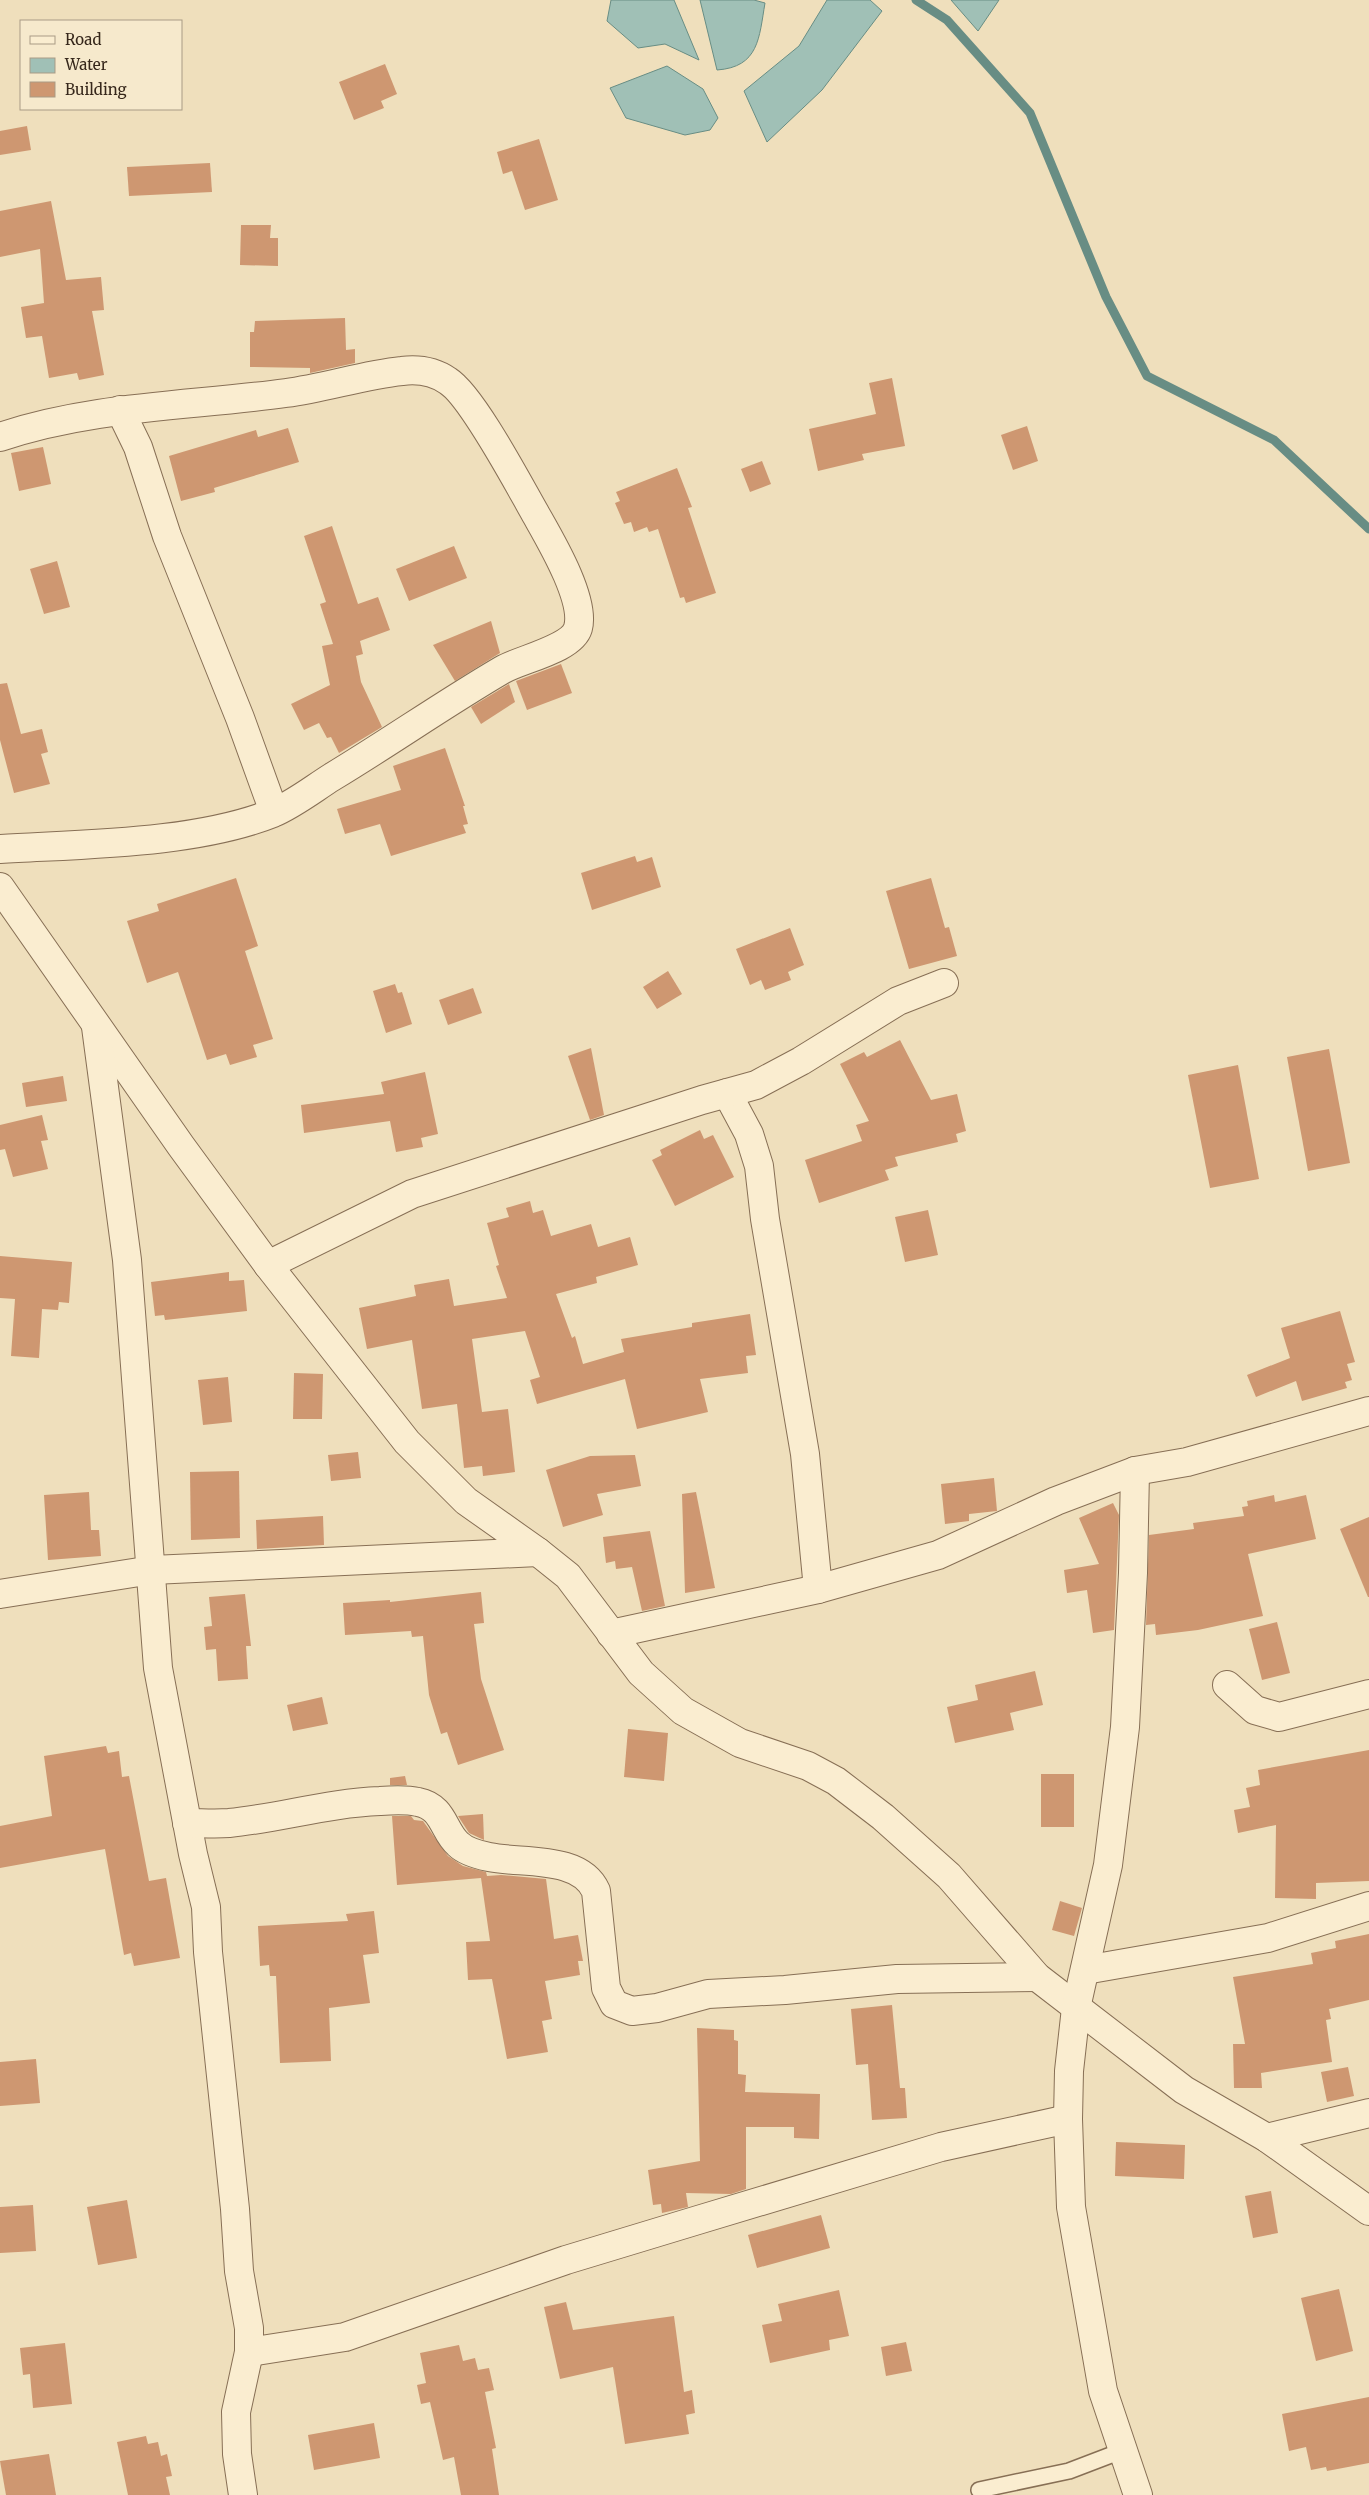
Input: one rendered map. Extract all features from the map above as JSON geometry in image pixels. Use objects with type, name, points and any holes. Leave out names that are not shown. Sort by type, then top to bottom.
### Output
[{"type":"street","points":[[0,437],[23,429],[120,410],[289,393],[404,371],[428,371],[450,381],[466,398],[524,493],[565,568],[578,608],[579,627],[570,641],[505,667],[389,743],[274,812],[226,826],[169,837],[0,849]]},
{"type":"street","points":[[120,410],[138,447],[167,536],[240,718],[274,812]]},
{"type":"street","points":[[0,887],[181,1146],[268,1264],[407,1442],[466,1501],[538,1552],[568,1576],[641,1673],[683,1711],[740,1743],[808,1766],[836,1781],[883,1816],[949,1876],[1036,1977],[1184,2090],[1267,2138],[1369,2211]]},
{"type":"street","points":[[268,1264],[412,1194],[484,1169],[584,1140],[756,1085],[801,1061],[898,1000],[944,983]]},
{"type":"street","points":[[96,1022],[127,1260],[158,1668],[187,1823],[206,1907],[208,1952],[235,2209],[239,2271],[249,2328],[249,2352],[236,2412],[237,2454],[244,2495]]},
{"type":"street","points":[[727,1093],[749,1134],[759,1166],[764,1218],[805,1454],[818,1589]]},
{"type":"street","points":[[612,1634],[818,1589],[938,1555],[1056,1501],[1136,1472],[1187,1462],[1369,1411]]},
{"type":"street","points":[[1136,1472],[1126,1727],[1108,1865],[1076,2008],[1069,2070],[1068,2119],[1072,2217],[1103,2391],[1138,2495]]},
{"type":"street","points":[[0,1594],[152,1570],[538,1552]]},
{"type":"street","points":[[1227,1685],[1255,1710],[1280,1717],[1369,1694]]},
{"type":"street","points":[[187,1823],[229,1823],[346,1802],[399,1800],[419,1802],[434,1809],[458,1844],[476,1855],[501,1860],[552,1863],[583,1874],[591,1881],[596,1891],[606,1988],[614,2004],[632,2011],[657,2008],[708,1994],[785,1990],[897,1979],[1036,1977]]},
{"type":"street","points":[[1085,1970],[1268,1938],[1369,1906]]},
{"type":"street","points":[[1267,2138],[1369,2113]]},
{"type":"street","points":[[249,2352],[345,2337],[566,2260],[698,2220],[941,2147],[1068,2119]]},
{"type":"lane","points":[[979,2490],[1069,2471],[1124,2450]]},
{"type":"water","points":[[611,0],[674,0],[699,60],[665,44],[638,48],[607,21]]},
{"type":"water","points":[[700,0],[754,0],[765,3],[761,28],[755,48],[749,57],[741,63],[731,68],[717,70]]},
{"type":"water","points":[[827,0],[870,0],[882,11],[822,90],[767,142],[744,91],[799,46]]},
{"type":"water","points":[[951,0],[999,0],[978,31]]},
{"type":"water","points":[[667,66],[703,89],[718,118],[710,130],[685,135],[626,118],[610,88]]},
{"type":"building","points":[[385,64],[397,94],[381,101],[384,108],[354,120],[339,82]]},
{"type":"building","points":[[27,126],[31,150],[0,155],[0,131]]},
{"type":"building","points":[[539,139],[558,200],[525,210],[512,171],[503,174],[497,152]]},
{"type":"building","points":[[210,163],[212,192],[129,196],[127,167]]},
{"type":"building","points":[[51,201],[66,280],[101,277],[104,310],[92,311],[104,375],[79,380],[77,373],[49,378],[42,336],[26,338],[21,307],[44,303],[40,249],[0,257],[0,211]]},
{"type":"building","points":[[241,225],[271,225],[270,238],[278,238],[278,266],[240,265]]},
{"type":"building","points":[[345,318],[346,350],[355,349],[355,363],[310,373],[310,368],[250,367],[250,332],[254,332],[255,321]]},
{"type":"building","points":[[892,378],[905,446],[862,454],[864,460],[818,471],[809,429],[876,414],[869,383]]},
{"type":"building","points":[[1027,426],[1038,461],[1013,470],[1001,435]]},
{"type":"building","points":[[288,428],[299,462],[214,488],[215,492],[181,501],[169,456],[256,430],[258,437]]},
{"type":"building","points":[[43,447],[51,484],[19,491],[11,453]]},
{"type":"building","points":[[762,461],[771,484],[750,492],[741,469]]},
{"type":"building","points":[[677,468],[692,507],[688,508],[716,593],[686,603],[684,597],[680,598],[658,529],[649,532],[647,527],[634,532],[631,522],[624,524],[615,503],[620,501],[616,492]]},
{"type":"building","points":[[332,526],[358,604],[378,597],[390,630],[360,641],[363,654],[356,656],[361,682],[382,727],[339,753],[331,737],[327,738],[319,723],[304,730],[291,704],[330,685],[322,646],[333,644],[320,604],[326,602],[304,536]]},
{"type":"building","points":[[454,546],[467,578],[409,601],[396,569]]},
{"type":"building","points":[[57,561],[70,607],[44,614],[30,569]]},
{"type":"building","points":[[491,621],[500,653],[455,681],[433,645]]},
{"type":"building","points":[[561,664],[572,693],[527,710],[516,681]]},
{"type":"building","points":[[7,683],[21,734],[42,729],[48,752],[41,754],[50,784],[14,793],[0,740],[0,684]]},
{"type":"building","points":[[509,684],[515,702],[481,724],[471,707]]},
{"type":"building","points":[[445,748],[465,806],[463,806],[468,824],[463,825],[466,833],[391,856],[380,824],[345,834],[337,809],[401,790],[393,766]]},
{"type":"building","points":[[635,856],[637,862],[652,857],[661,887],[592,910],[581,873]]},
{"type":"building","points":[[236,878],[258,946],[245,951],[273,1039],[253,1045],[257,1057],[230,1065],[226,1054],[207,1060],[178,972],[147,983],[127,921],[159,911],[157,904]]},
{"type":"building","points":[[931,878],[945,928],[949,927],[957,956],[909,969],[886,891]]},
{"type":"building","points":[[790,928],[804,965],[788,972],[791,980],[765,990],[761,980],[750,985],[736,949]]},
{"type":"building","points":[[668,971],[682,994],[657,1009],[643,987]]},
{"type":"building","points":[[395,984],[398,993],[402,992],[412,1024],[386,1033],[373,991]]},
{"type":"building","points":[[473,988],[482,1013],[448,1025],[439,1000]]},
{"type":"building","points":[[900,1040],[931,1100],[957,1094],[966,1131],[956,1134],[958,1142],[895,1157],[898,1166],[885,1170],[889,1180],[819,1203],[805,1160],[862,1141],[856,1125],[869,1121],[840,1064],[864,1052],[867,1057]]},
{"type":"building","points":[[591,1048],[604,1115],[590,1120],[568,1056]]},
{"type":"building","points":[[1329,1049],[1350,1163],[1308,1171],[1287,1057]]},
{"type":"building","points":[[1238,1065],[1259,1179],[1210,1188],[1188,1075]]},
{"type":"building","points":[[425,1072],[438,1134],[421,1138],[423,1147],[396,1152],[390,1121],[304,1133],[301,1105],[384,1094],[381,1082]]},
{"type":"building","points":[[63,1076],[67,1101],[26,1107],[22,1083]]},
{"type":"building","points":[[42,1115],[48,1140],[41,1141],[48,1169],[13,1177],[5,1149],[0,1150],[0,1125]]},
{"type":"building","points":[[700,1130],[704,1139],[713,1135],[734,1177],[675,1206],[652,1160],[662,1155],[660,1150]]},
{"type":"building","points":[[530,1201],[533,1213],[543,1210],[551,1236],[591,1224],[598,1247],[630,1237],[638,1265],[596,1277],[597,1283],[556,1294],[572,1338],[575,1336],[583,1364],[624,1352],[621,1339],[692,1327],[692,1323],[750,1314],[756,1355],[746,1356],[748,1373],[700,1379],[708,1412],[637,1429],[625,1379],[537,1404],[530,1380],[540,1377],[525,1331],[472,1339],[482,1412],[508,1409],[515,1472],[483,1476],[482,1466],[464,1468],[457,1404],[422,1409],[412,1340],[367,1349],[359,1308],[416,1296],[414,1285],[449,1279],[454,1306],[507,1298],[496,1266],[499,1265],[487,1223],[509,1217],[506,1208]]},
{"type":"building","points":[[928,1210],[938,1255],[905,1262],[895,1217]]},
{"type":"building","points":[[0,1256],[72,1262],[69,1303],[59,1302],[58,1310],[42,1309],[39,1358],[11,1356],[15,1299],[0,1298]]},
{"type":"building","points":[[229,1272],[229,1281],[244,1280],[247,1311],[165,1320],[164,1315],[155,1316],[151,1282]]},
{"type":"building","points":[[1340,1311],[1355,1362],[1347,1364],[1352,1380],[1345,1382],[1347,1388],[1302,1401],[1296,1381],[1256,1397],[1247,1375],[1290,1358],[1281,1328]]},
{"type":"building","points":[[294,1373],[323,1374],[322,1419],[293,1419]]},
{"type":"building","points":[[228,1377],[232,1422],[203,1425],[198,1380]]},
{"type":"building","points":[[358,1452],[361,1478],[331,1481],[328,1455]]},
{"type":"building","points":[[635,1455],[641,1486],[597,1494],[603,1515],[563,1527],[546,1470],[590,1456]]},
{"type":"building","points":[[239,1471],[240,1538],[191,1540],[190,1472]]},
{"type":"building","points":[[994,1478],[997,1511],[969,1514],[969,1521],[945,1524],[941,1484]]},
{"type":"building","points":[[89,1492],[91,1530],[99,1530],[101,1556],[48,1560],[44,1495]]},
{"type":"building","points":[[696,1492],[715,1588],[685,1593],[682,1494]]},
{"type":"building","points":[[1274,1495],[1275,1502],[1306,1495],[1316,1539],[1248,1554],[1263,1616],[1198,1630],[1156,1635],[1155,1624],[1146,1625],[1149,1535],[1194,1529],[1193,1523],[1244,1516],[1242,1507],[1248,1506],[1247,1501]]},
{"type":"building","points":[[1113,1503],[1119,1515],[1114,1630],[1093,1633],[1087,1590],[1067,1593],[1064,1570],[1099,1564],[1079,1518]]},
{"type":"building","points":[[323,1516],[324,1545],[257,1549],[256,1520]]},
{"type":"building","points":[[1369,1517],[1369,1597],[1368,1597],[1340,1529]]},
{"type":"building","points":[[650,1531],[665,1606],[642,1611],[632,1567],[616,1569],[615,1561],[606,1563],[603,1537]]},
{"type":"building","points":[[481,1592],[484,1623],[474,1624],[481,1679],[504,1750],[458,1765],[447,1732],[441,1734],[429,1695],[423,1636],[412,1637],[411,1631],[345,1635],[343,1603],[390,1600],[390,1602]]},
{"type":"building","points":[[245,1594],[251,1646],[246,1646],[248,1679],[218,1681],[216,1649],[206,1650],[204,1627],[212,1626],[209,1597]]},
{"type":"building","points":[[1277,1622],[1290,1673],[1262,1680],[1249,1629]]},
{"type":"building","points":[[1035,1671],[1043,1705],[1010,1713],[1014,1730],[955,1743],[947,1707],[978,1700],[975,1685]]},
{"type":"building","points":[[322,1697],[328,1724],[293,1731],[287,1705]]},
{"type":"building","points":[[628,1729],[668,1733],[664,1781],[624,1777]]},
{"type":"building","points":[[106,1746],[108,1753],[119,1751],[122,1777],[129,1776],[149,1881],[166,1878],[180,1958],[134,1966],[131,1953],[124,1955],[105,1849],[0,1868],[0,1826],[52,1816],[44,1756]]},
{"type":"building","points":[[1369,1750],[1369,1881],[1316,1883],[1316,1899],[1275,1898],[1276,1825],[1238,1833],[1234,1810],[1250,1807],[1246,1788],[1260,1785],[1258,1770]]},
{"type":"building","points":[[1041,1774],[1074,1774],[1074,1827],[1041,1827]]},
{"type":"building","points":[[405,1776],[407,1785],[390,1785],[390,1778]]},
{"type":"building","points":[[483,1814],[484,1840],[469,1833],[458,1816]]},
{"type":"building","points":[[392,1816],[411,1816],[414,1820],[423,1821],[448,1856],[463,1866],[486,1872],[487,1876],[501,1875],[546,1879],[554,1939],[578,1935],[583,1961],[578,1961],[580,1975],[545,1981],[552,2019],[542,2021],[548,2052],[507,2059],[492,1979],[468,1980],[466,1942],[490,1941],[481,1878],[397,1885]]},
{"type":"building","points":[[1060,1901],[1082,1908],[1074,1936],[1052,1930]]},
{"type":"building","points":[[374,1911],[379,1953],[363,1955],[370,2003],[329,2008],[331,2061],[280,2063],[276,1976],[270,1976],[269,1965],[260,1966],[258,1926],[348,1921],[346,1914]]},
{"type":"building","points":[[1369,1934],[1369,2000],[1329,2009],[1331,2019],[1326,2020],[1332,2062],[1261,2073],[1262,2088],[1234,2088],[1233,2044],[1245,2044],[1233,1977],[1313,1964],[1311,1953],[1336,1948],[1335,1941]]},
{"type":"building","points":[[892,2005],[900,2088],[905,2088],[907,2118],[872,2120],[868,2064],[856,2065],[851,2009]]},
{"type":"building","points":[[697,2028],[734,2030],[734,2040],[738,2041],[738,2074],[746,2075],[745,2092],[820,2094],[819,2139],[794,2138],[794,2127],[746,2127],[746,2189],[731,2194],[686,2193],[688,2207],[662,2213],[661,2204],[653,2205],[648,2170],[700,2161]]},
{"type":"building","points":[[36,2059],[40,2103],[0,2106],[0,2062]]},
{"type":"building","points":[[1348,2067],[1354,2096],[1327,2102],[1321,2072]]},
{"type":"building","points":[[1116,2142],[1185,2145],[1184,2179],[1115,2176]]},
{"type":"building","points":[[1271,2191],[1278,2233],[1253,2238],[1245,2196]]},
{"type":"building","points":[[127,2200],[137,2258],[98,2265],[87,2207]]},
{"type":"building","points":[[33,2205],[36,2251],[0,2253],[0,2207]]},
{"type":"building","points":[[821,2215],[830,2248],[757,2268],[748,2235]]},
{"type":"building","points":[[1339,2289],[1353,2351],[1316,2361],[1301,2298]]},
{"type":"building","points":[[839,2290],[849,2336],[829,2340],[830,2350],[770,2363],[762,2325],[782,2321],[778,2304]]},
{"type":"building","points":[[566,2302],[573,2330],[674,2316],[684,2392],[692,2390],[695,2413],[686,2415],[689,2434],[625,2444],[613,2367],[560,2379],[544,2307]]},
{"type":"building","points":[[906,2342],[912,2371],[886,2376],[881,2347]]},
{"type":"building","points":[[65,2343],[72,2404],[33,2408],[30,2374],[23,2375],[20,2348]]},
{"type":"building","points":[[459,2345],[463,2361],[475,2358],[478,2370],[489,2368],[494,2390],[485,2392],[496,2448],[492,2449],[499,2495],[461,2495],[454,2457],[443,2460],[430,2402],[421,2404],[417,2385],[426,2383],[420,2353]]},
{"type":"building","points":[[1369,2397],[1369,2463],[1327,2471],[1326,2467],[1311,2470],[1306,2447],[1289,2451],[1282,2414]]},
{"type":"building","points":[[374,2423],[380,2458],[314,2470],[308,2435]]},
{"type":"building","points":[[146,2436],[148,2444],[158,2442],[161,2456],[167,2454],[172,2476],[166,2477],[170,2495],[128,2495],[117,2442]]},
{"type":"building","points":[[49,2454],[56,2495],[6,2495],[0,2461]]},
{"type":"waterway","points":[[916,0],[947,20],[1030,113],[1106,297],[1147,376],[1274,440],[1369,529]]}]
